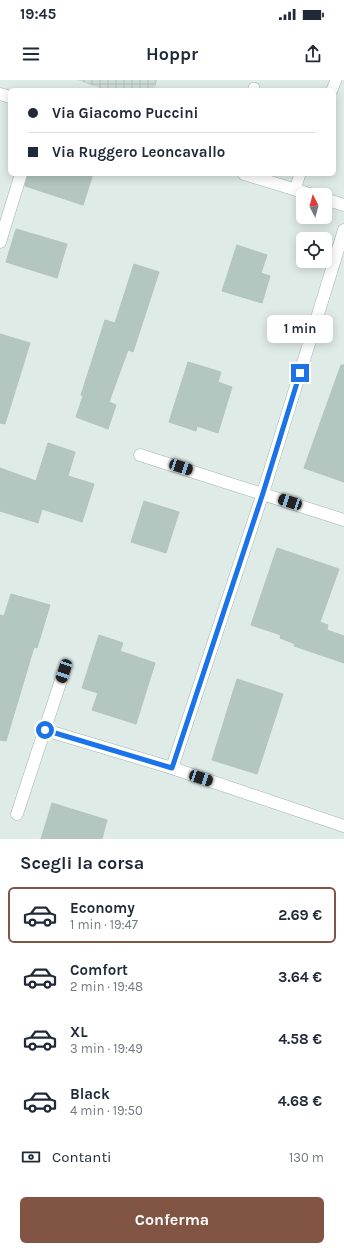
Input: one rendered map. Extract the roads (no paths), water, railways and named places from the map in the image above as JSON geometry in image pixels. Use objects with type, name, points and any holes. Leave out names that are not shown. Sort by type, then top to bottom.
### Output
[{"type":"street","points":[[0,242],[20,176]]},
{"type":"street","points":[[251,176],[294,189]]},
{"type":"street","points":[[332,201],[344,205]]},
{"type":"street","points":[[172,768],[263,493],[344,230]]},
{"type":"street","points":[[140,454],[344,520]]},
{"type":"street","points":[[17,814],[64,671]]},
{"type":"street","points":[[45,730],[172,768],[344,826]]},
{"type":"lane","points":[[294,189],[299,176]]}]
